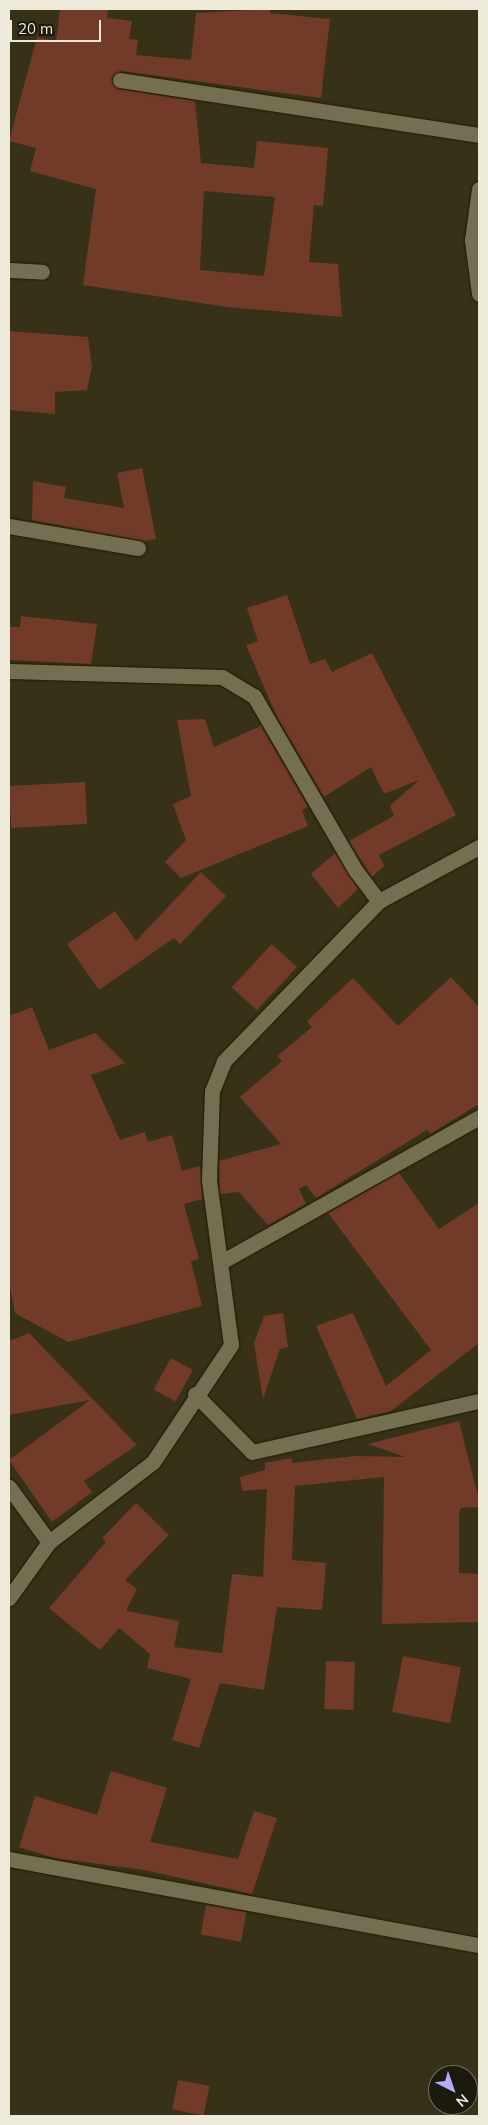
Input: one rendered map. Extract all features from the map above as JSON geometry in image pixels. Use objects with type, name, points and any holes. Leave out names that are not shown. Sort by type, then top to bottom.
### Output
[{"type":"street","points":[[120,80],[479,135]]},
{"type":"street","points":[[479,189],[472,240],[479,294]]},
{"type":"street","points":[[9,270],[42,272]]},
{"type":"street","points":[[9,526],[138,548]]},
{"type":"street","points":[[9,671],[222,677],[254,696],[356,871],[379,900]]},
{"type":"street","points":[[9,1598],[49,1542],[152,1462],[195,1394],[231,1345],[209,1180],[212,1091],[224,1061],[379,900],[479,847]]},
{"type":"street","points":[[221,1262],[479,1117]]},
{"type":"street","points":[[195,1394],[252,1452],[479,1401]]},
{"type":"street","points":[[9,1487],[49,1542]]},
{"type":"street","points":[[9,1859],[479,1945]]},
{"type":"building","points":[[60,9],[108,9],[107,18],[132,21],[129,39],[138,40],[136,55],[191,60],[196,13],[270,9],[270,13],[330,19],[321,98],[121,71],[111,79],[119,89],[195,101],[201,163],[254,168],[257,141],[328,148],[323,206],[314,205],[309,262],[338,264],[342,317],[227,307],[83,285],[96,189],[30,171],[36,148],[9,141],[37,37],[56,41]],"holes":[[[204,191],[275,197],[264,276],[200,270]]]},
{"type":"building","points":[[9,331],[88,337],[92,367],[87,390],[55,392],[55,414],[9,410]]},
{"type":"building","points":[[142,468],[156,539],[144,541],[32,520],[33,481],[66,487],[64,498],[124,508],[117,473]]},
{"type":"building","points":[[287,595],[310,664],[325,659],[332,672],[372,653],[456,815],[379,855],[384,866],[372,877],[349,841],[394,816],[390,806],[419,780],[384,794],[371,767],[324,797],[276,715],[246,645],[258,641],[247,608]]},
{"type":"building","points":[[21,616],[97,624],[91,664],[9,660],[9,627],[20,627]]},
{"type":"building","points":[[205,719],[214,747],[261,726],[308,807],[302,810],[308,826],[181,878],[165,862],[186,840],[173,804],[191,796],[177,720]]},
{"type":"building","points":[[85,782],[87,824],[11,828],[9,786]]},
{"type":"building","points":[[335,853],[358,889],[338,908],[311,874]]},
{"type":"building","points":[[201,872],[226,896],[180,944],[174,938],[99,990],[67,944],[115,911],[136,941]]},
{"type":"building","points":[[272,944],[297,967],[257,1010],[232,987]]},
{"type":"building","points":[[451,977],[479,1007],[479,1104],[430,1134],[427,1130],[316,1198],[306,1185],[299,1189],[306,1204],[268,1225],[239,1192],[220,1194],[219,1161],[281,1144],[240,1097],[282,1061],[277,1056],[312,1027],[307,1021],[353,978],[398,1026]]},
{"type":"building","points":[[32,1007],[49,1050],[95,1033],[125,1063],[91,1075],[120,1140],[145,1132],[148,1142],[172,1135],[182,1171],[200,1166],[202,1199],[184,1204],[199,1259],[191,1261],[202,1306],[68,1342],[15,1313],[9,1282],[9,1016]]},
{"type":"building","points":[[399,1173],[439,1229],[479,1203],[479,1343],[391,1411],[357,1419],[316,1326],[353,1313],[386,1386],[431,1350],[328,1213]]},
{"type":"building","points":[[283,1313],[288,1347],[280,1349],[263,1399],[254,1343],[264,1316]]},
{"type":"building","points":[[29,1333],[137,1445],[84,1481],[92,1492],[52,1522],[9,1460],[90,1400],[9,1415],[9,1341]]},
{"type":"building","points":[[171,1358],[193,1370],[175,1402],[154,1389]]},
{"type":"building","points":[[459,1421],[479,1500],[479,1507],[461,1508],[459,1512],[459,1573],[479,1574],[479,1622],[382,1624],[384,1477],[295,1486],[292,1560],[326,1563],[322,1610],[277,1607],[264,1690],[220,1683],[199,1748],[172,1740],[191,1679],[147,1668],[150,1654],[119,1628],[100,1650],[49,1608],[106,1542],[102,1538],[136,1503],[169,1535],[125,1580],[137,1589],[126,1611],[179,1621],[174,1647],[222,1653],[232,1574],[263,1577],[267,1489],[242,1491],[240,1477],[265,1470],[265,1463],[292,1458],[292,1463],[355,1456],[405,1457],[368,1444]]},
{"type":"building","points":[[403,1656],[461,1667],[450,1723],[392,1712]]},
{"type":"building","points":[[326,1661],[355,1662],[353,1710],[324,1709]]},
{"type":"building","points":[[111,1771],[167,1788],[150,1842],[238,1859],[254,1811],[277,1818],[252,1894],[144,1870],[54,1858],[19,1847],[35,1796],[97,1815]]},
{"type":"building","points":[[206,1905],[246,1912],[241,1942],[201,1935]]},
{"type":"building","points":[[178,2080],[209,2086],[204,2116],[172,2109]]}]
